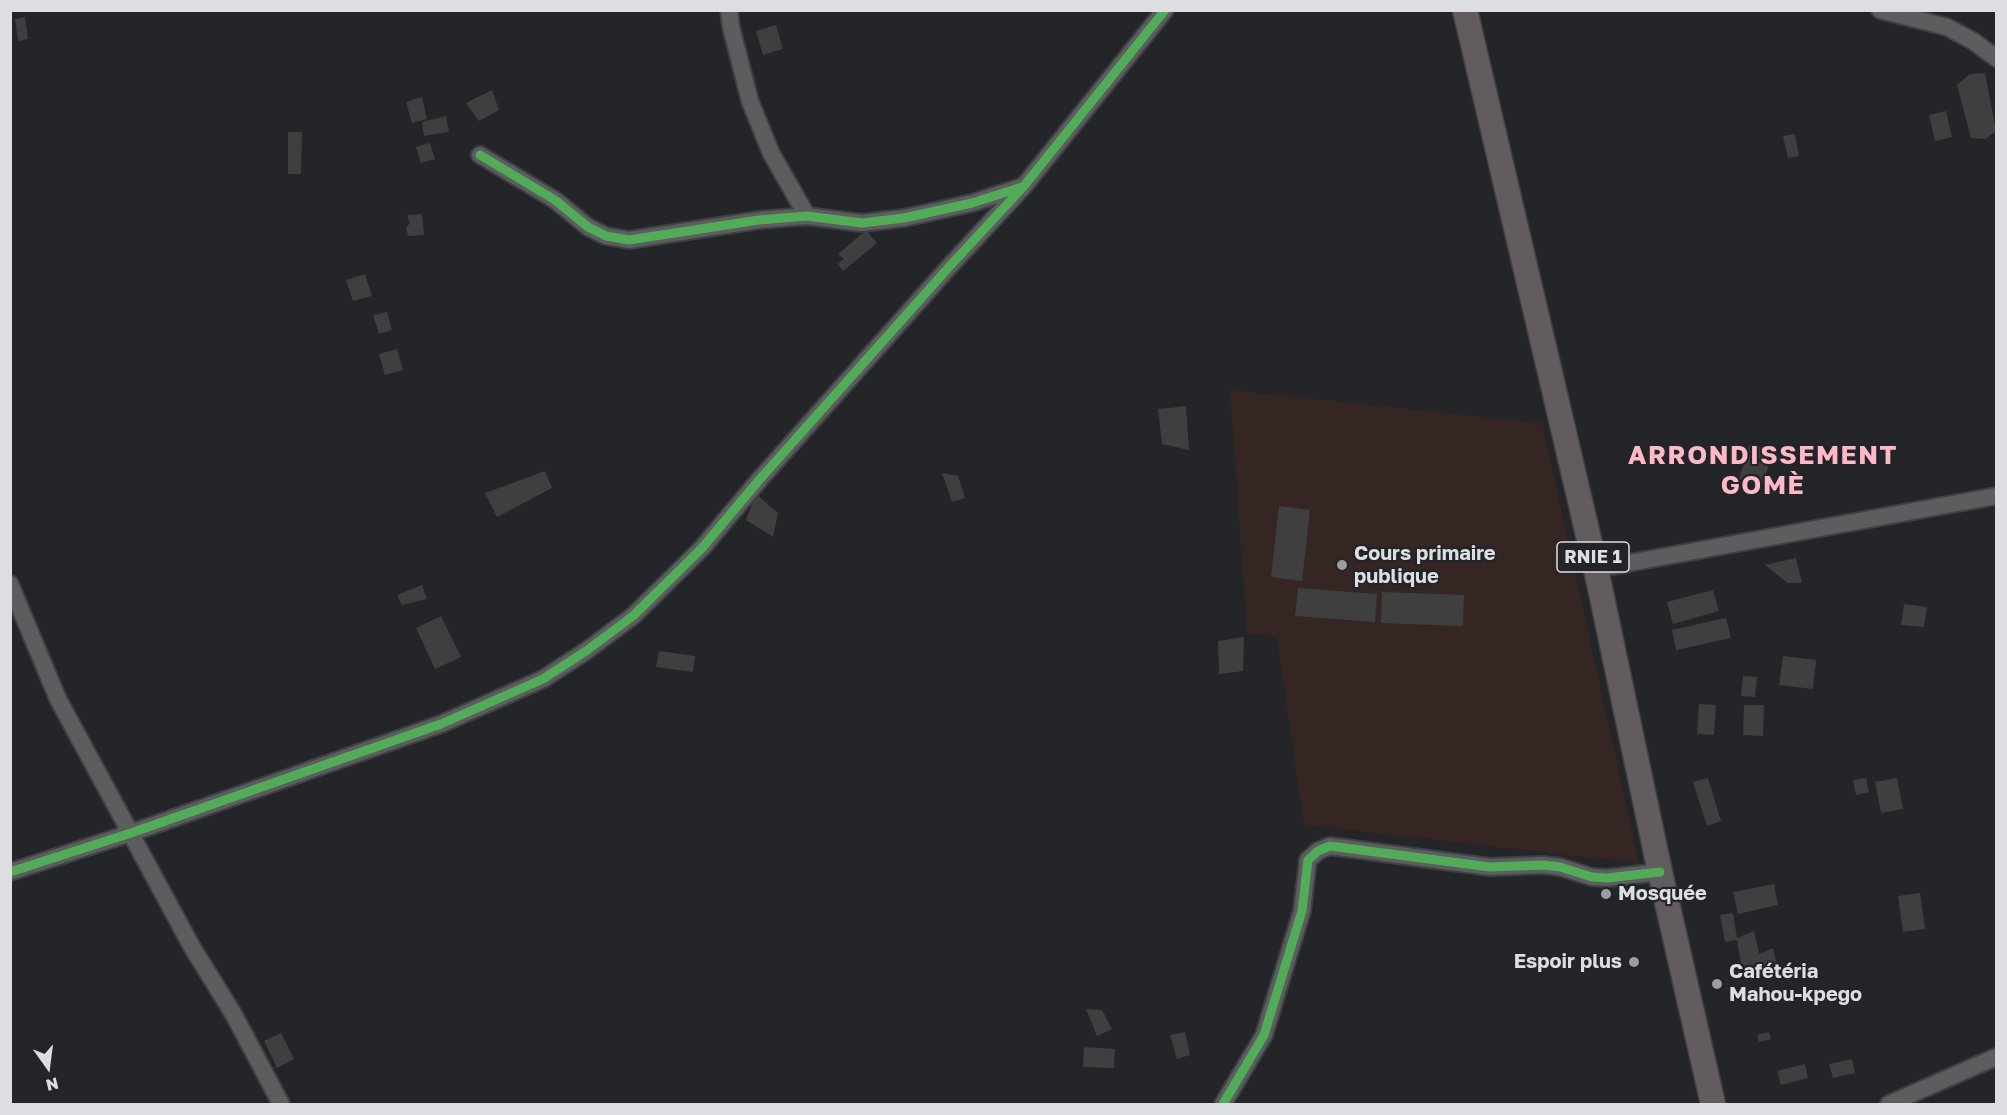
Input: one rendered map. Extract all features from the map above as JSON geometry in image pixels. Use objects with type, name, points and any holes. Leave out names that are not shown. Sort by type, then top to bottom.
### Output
[{"type":"highway","name":"RNIE 1","points":[[1465,10],[1596,569],[1660,872],[1713,1104]]},
{"type":"street","points":[[729,10],[730,27],[750,101],[771,153],[807,216]]},
{"type":"street","points":[[10,872],[130,833],[441,724],[543,679],[633,616],[702,548],[760,479],[1024,186],[1165,10]]},
{"type":"street","points":[[1880,10],[1947,27],[1973,41],[1996,58]]},
{"type":"street","points":[[480,155],[555,200],[588,227],[606,236],[629,240],[759,219],[807,216],[862,223],[904,218],[972,203],[1024,186]]},
{"type":"street","points":[[1596,569],[1996,496]]},
{"type":"street","points":[[10,584],[58,699],[192,947],[234,1015],[281,1104]]},
{"type":"street","points":[[1223,1104],[1264,1035],[1302,911],[1308,860],[1318,851],[1330,846],[1490,867],[1543,865],[1560,867],[1592,877],[1607,878],[1660,872]]},
{"type":"street","points":[[1889,1104],[1996,1057]]},
{"type":"shaded area","points":[[1230,390],[1542,423],[1639,863],[1304,825],[1277,637],[1247,633]]},
{"type":"building","points":[[25,17],[28,39],[18,41],[15,19]]},
{"type":"building","points":[[776,25],[783,49],[763,55],[756,31]]},
{"type":"building","points":[[1985,73],[1996,131],[1986,139],[1971,138],[1957,85],[1970,74]]},
{"type":"building","points":[[492,90],[499,110],[479,121],[466,103]]},
{"type":"building","points":[[422,97],[427,119],[412,123],[406,102]]},
{"type":"building","points":[[1946,111],[1952,137],[1935,141],[1929,115]]},
{"type":"building","points":[[446,116],[449,132],[424,136],[422,122]]},
{"type":"building","points":[[288,132],[302,132],[301,174],[288,174]]},
{"type":"building","points":[[1795,134],[1799,156],[1788,158],[1783,136]]},
{"type":"building","points":[[430,143],[435,159],[421,163],[416,147]]},
{"type":"building","points":[[422,214],[424,235],[408,236],[406,228],[410,223],[407,215]]},
{"type":"building","points":[[866,230],[877,243],[843,271],[838,264],[844,259],[838,254]]},
{"type":"building","points":[[365,274],[372,296],[353,301],[346,280]]},
{"type":"building","points":[[387,312],[392,330],[379,334],[373,315]]},
{"type":"building","points":[[397,349],[403,370],[385,375],[379,354]]},
{"type":"building","points":[[1186,406],[1189,450],[1162,444],[1158,409]]},
{"type":"building","points":[[1750,444],[1773,451],[1762,486],[1739,479]]},
{"type":"building","points":[[545,471],[552,488],[497,517],[485,493]]},
{"type":"building","points":[[942,473],[958,476],[965,498],[952,502]]},
{"type":"building","points":[[756,494],[778,513],[773,537],[746,520]]},
{"type":"building","points":[[1279,506],[1310,510],[1302,581],[1271,577]]},
{"type":"building","points":[[1796,558],[1802,583],[1788,583],[1765,565]]},
{"type":"building","points":[[422,585],[427,599],[402,605],[397,595]]},
{"type":"building","points":[[1298,588],[1377,594],[1375,622],[1295,616]]},
{"type":"building","points":[[1713,590],[1719,611],[1673,624],[1667,602]]},
{"type":"building","points":[[1382,592],[1464,595],[1463,626],[1381,623]]},
{"type":"building","points":[[1904,604],[1927,607],[1924,627],[1901,625]]},
{"type":"building","points":[[441,616],[461,657],[435,669],[416,628]]},
{"type":"building","points":[[1726,618],[1731,638],[1676,650],[1672,630]]},
{"type":"building","points":[[1244,637],[1243,671],[1219,674],[1218,641]]},
{"type":"building","points":[[659,651],[695,656],[693,672],[656,667]]},
{"type":"building","points":[[1783,656],[1816,660],[1813,689],[1779,685]]},
{"type":"building","points":[[1743,676],[1757,677],[1755,697],[1741,696]]},
{"type":"building","points":[[1699,704],[1716,705],[1714,735],[1697,734]]},
{"type":"building","points":[[1744,705],[1764,705],[1763,736],[1743,735]]},
{"type":"building","points":[[1708,778],[1721,821],[1707,826],[1693,782]]},
{"type":"building","points":[[1866,778],[1869,792],[1856,795],[1853,780]]},
{"type":"building","points":[[1897,778],[1903,809],[1881,813],[1875,782]]},
{"type":"building","points":[[1774,884],[1778,905],[1738,914],[1733,892]]},
{"type":"building","points":[[1920,893],[1925,929],[1903,932],[1898,896]]},
{"type":"building","points":[[1733,913],[1737,938],[1754,931],[1759,954],[1773,948],[1777,967],[1743,975],[1737,940],[1725,942],[1720,915]]},
{"type":"building","points":[[1086,1009],[1102,1010],[1112,1029],[1097,1036]]},
{"type":"building","points":[[1185,1032],[1190,1055],[1177,1059],[1170,1035]]},
{"type":"building","points":[[1769,1032],[1771,1039],[1759,1042],[1757,1035]]},
{"type":"building","points":[[281,1033],[294,1059],[277,1068],[264,1041]]},
{"type":"building","points":[[1084,1047],[1115,1049],[1114,1068],[1083,1067]]},
{"type":"building","points":[[1852,1059],[1855,1073],[1833,1078],[1829,1064]]},
{"type":"building","points":[[1805,1064],[1808,1078],[1781,1085],[1777,1071]]},
{"type":"cycle path","points":[[10,872],[131,833],[441,724],[543,679],[633,616],[702,548],[760,479],[1024,186],[1165,10]]},
{"type":"cycle path","points":[[480,155],[555,200],[588,227],[606,236],[629,240],[759,220],[807,216],[862,223],[904,218],[972,203],[1022,187]]},
{"type":"cycle path","points":[[1223,1104],[1264,1035],[1302,911],[1308,860],[1318,851],[1330,846],[1490,867],[1543,865],[1560,867],[1592,877],[1607,878],[1660,872]]},
{"type":"place","name":"Cours primaire publique","points":[[1342,565]]},
{"type":"place","name":"Mosquée","points":[[1606,894]]},
{"type":"place","name":"Espoir plus","points":[[1634,962]]},
{"type":"place","name":"Cafétéria Mahou-kpego","points":[[1717,984]]},
{"type":"district","name":"ARRONDISSEMENT GOMÈ","points":[[1763,471]]}]
